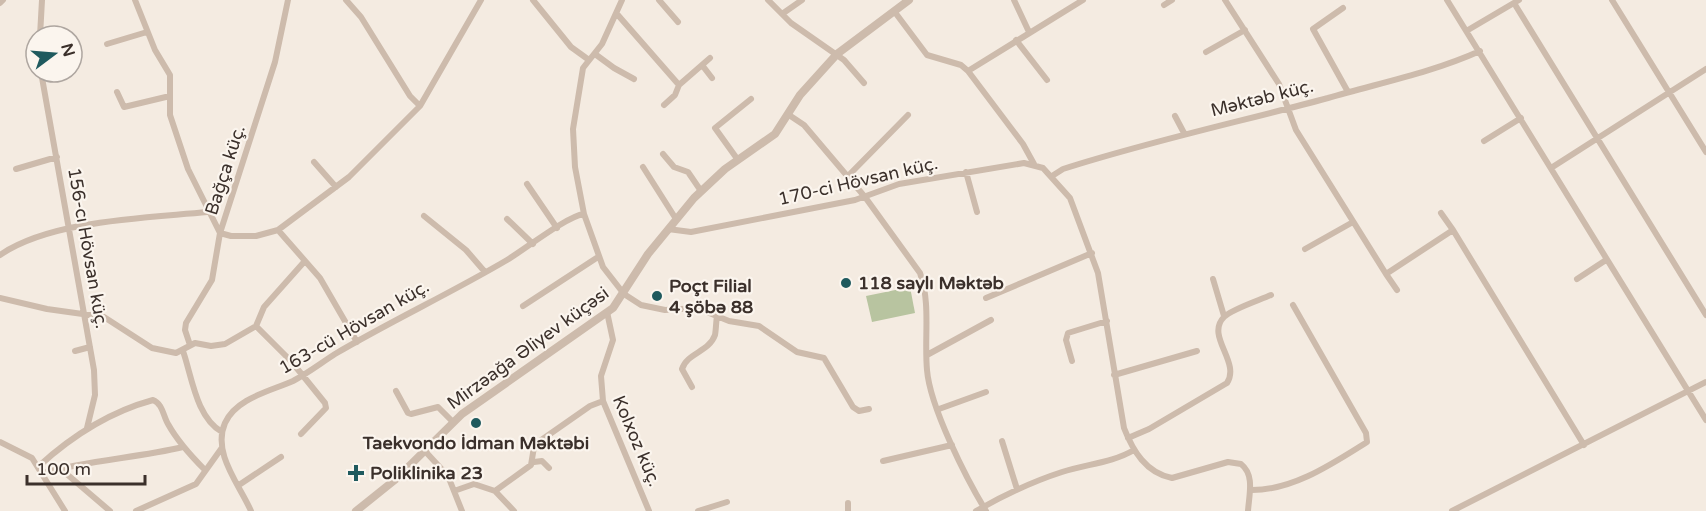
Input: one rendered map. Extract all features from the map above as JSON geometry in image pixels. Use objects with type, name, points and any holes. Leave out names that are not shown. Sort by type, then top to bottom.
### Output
[{"type":"street","points":[[41,24],[42,0]]},
{"type":"street","points":[[135,0],[147,32],[167,68],[171,81],[169,107],[174,130],[188,170],[207,212],[220,233],[231,236],[255,236],[278,230],[336,187],[420,106],[482,0]]},
{"type":"street","name":"Bağça küç.","points":[[190,345],[185,330],[186,322],[212,280],[220,233],[275,62],[288,0]]},
{"type":"street","points":[[346,0],[360,17],[410,96],[420,106]]},
{"type":"street","points":[[533,0],[571,47],[589,60]]},
{"type":"street","points":[[622,0],[617,14],[595,54],[589,60],[581,78],[573,129],[575,167],[584,214],[598,257],[610,279],[624,294],[641,305],[666,310],[697,308],[717,316],[759,326],[797,352],[824,358],[853,408],[859,411],[869,409]]},
{"type":"street","points":[[659,0],[678,22]]},
{"type":"street","points":[[768,0],[822,46],[837,54],[864,83]]},
{"type":"street","points":[[782,14],[802,0]]},
{"type":"street","name":"Mirzəağa Əliyev küçəsi","points":[[356,511],[396,479],[452,421],[607,312],[624,294],[638,269],[675,219],[701,191],[738,160],[776,134],[800,95],[837,54],[909,0]]},
{"type":"street","points":[[1014,0],[1029,32]]},
{"type":"street","points":[[968,71],[1083,0]]},
{"type":"street","points":[[1164,5],[1172,0]]},
{"type":"street","points":[[1225,0],[1280,84],[1296,130],[1397,290]]},
{"type":"street","points":[[1448,0],[1706,420]]},
{"type":"street","points":[[1468,30],[1516,1],[1706,315]]},
{"type":"street","points":[[1616,1],[1706,152]]},
{"type":"street","points":[[1343,8],[1313,29],[1348,92]]},
{"type":"street","points":[[894,11],[927,56],[961,65],[968,71],[1023,144],[1034,164],[1052,176],[1070,198],[1092,253],[1101,283],[1114,375],[1128,438],[1134,450],[1149,468],[1172,478],[1237,462],[1249,472],[1248,511]]},
{"type":"street","points":[[617,14],[679,85]]},
{"type":"street","points":[[1206,52],[1245,30]]},
{"type":"street","points":[[107,44],[147,32]]},
{"type":"street","points":[[1016,40],[1047,80]]},
{"type":"street","name":"Məktəb küç.","points":[[1052,176],[1082,163],[1184,133],[1289,109],[1436,68],[1480,51]]},
{"type":"street","points":[[595,54],[634,79]]},
{"type":"street","points":[[664,105],[675,95],[679,85],[710,58]]},
{"type":"street","points":[[702,65],[712,78]]},
{"type":"street","points":[[1551,168],[1706,69]]},
{"type":"street","name":"156-cı Hövsan küç.","points":[[43,84],[70,229],[82,313],[90,347],[95,395],[87,428]]},
{"type":"street","points":[[117,92],[124,107],[170,96]]},
{"type":"street","points":[[738,160],[715,128],[751,99]]},
{"type":"street","points":[[789,115],[804,125],[865,197],[920,273],[926,302],[927,372],[952,445],[985,509]]},
{"type":"street","points":[[847,177],[908,115]]},
{"type":"street","points":[[1175,116],[1184,133]]},
{"type":"street","points":[[1484,141],[1521,118]]},
{"type":"street","points":[[663,154],[674,167],[688,172],[701,191]]},
{"type":"street","points":[[16,169],[57,157]]},
{"type":"street","points":[[314,162],[336,187]]},
{"type":"street","name":"170-ci Hövsan küç.","points":[[668,229],[691,232],[865,197],[888,187],[966,172],[1034,164]]},
{"type":"street","points":[[643,167],[675,219]]},
{"type":"street","points":[[966,172],[977,212]]},
{"type":"street","points":[[527,184],[557,228]]},
{"type":"street","points":[[0,255],[34,238],[70,229],[150,216],[207,212]]},
{"type":"street","points":[[1442,213],[1584,445]]},
{"type":"street","name":"163-cü Hövsan küç.","points":[[222,432],[234,411],[248,401],[302,375],[584,214]]},
{"type":"street","points":[[424,216],[466,250],[485,272]]},
{"type":"street","points":[[507,219],[533,244]]},
{"type":"street","points":[[1305,249],[1353,222]]},
{"type":"street","points":[[278,230],[320,278],[357,342]]},
{"type":"street","points":[[1386,274],[1453,230]]},
{"type":"street","points":[[986,298],[1092,253]]},
{"type":"street","points":[[523,306],[598,257]]},
{"type":"street","points":[[1576,279],[1606,260]]},
{"type":"street","points":[[0,298],[47,309],[104,317],[152,348],[170,354],[183,351],[190,345],[219,346],[256,326],[264,307],[304,262]]},
{"type":"street","points":[[1213,279],[1224,316]]},
{"type":"street","points":[[1128,438],[1149,429],[1227,383],[1231,373],[1218,329],[1224,316],[1271,295]]},
{"type":"street","points":[[1250,490],[1273,489],[1299,480],[1367,442],[1366,433],[1293,305]]},
{"type":"street","name":"Kolxoz küç.","points":[[607,312],[613,340],[602,376],[603,401],[649,511]]},
{"type":"street","points":[[692,387],[682,369],[684,362],[707,346],[714,337],[717,316]]},
{"type":"street","points":[[927,355],[991,320]]},
{"type":"street","points":[[1072,361],[1066,340],[1068,333],[1107,321]]},
{"type":"street","points":[[256,326],[325,403],[326,408],[301,434]]},
{"type":"street","points":[[75,351],[90,347]]},
{"type":"street","points":[[183,351],[203,411],[208,421],[222,432],[221,449],[251,511]]},
{"type":"street","points":[[1114,375],[1197,351]]},
{"type":"street","points":[[1452,511],[1706,382]]},
{"type":"street","points":[[396,392],[408,413],[438,407],[452,421]]},
{"type":"street","points":[[939,409],[986,392]]},
{"type":"street","points":[[39,466],[87,428],[127,408],[153,400],[160,404],[166,421],[183,447],[205,470]]},
{"type":"street","points":[[534,462],[534,447],[537,443],[590,406],[603,401]]},
{"type":"street","points":[[1002,441],[1017,489]]},
{"type":"street","points":[[0,442],[22,452],[39,466],[65,511]]},
{"type":"street","points":[[883,461],[952,445]]},
{"type":"street","points":[[43,473],[94,461],[148,455],[183,447]]},
{"type":"street","points":[[136,511],[196,484],[221,449]]},
{"type":"street","points":[[424,450],[448,476],[462,511]]},
{"type":"street","points":[[976,511],[985,509],[1017,489],[1063,471],[1112,459],[1134,450]]},
{"type":"street","points":[[239,485],[281,457]]},
{"type":"street","points":[[495,490],[534,462],[542,461],[549,468]]},
{"type":"street","points":[[62,470],[110,511]]},
{"type":"street","points":[[454,491],[474,484],[495,490],[514,511]]},
{"type":"street","points":[[698,511],[727,502]]},
{"type":"street","points":[[848,502],[848,511]]},
{"type":"green space","points":[[910,287],[915,313],[872,322],[866,296]]},
{"type":"place","name":"118 saylı Məktəb","points":[[846,283]]},
{"type":"place","name":"Poçt Filial 4 şöbə 88","points":[[657,296]]},
{"type":"place","name":"Taekvondo İdman Məktəbi","points":[[476,423]]},
{"type":"place","name":"Poliklinika 23","points":[[356,473]]}]
